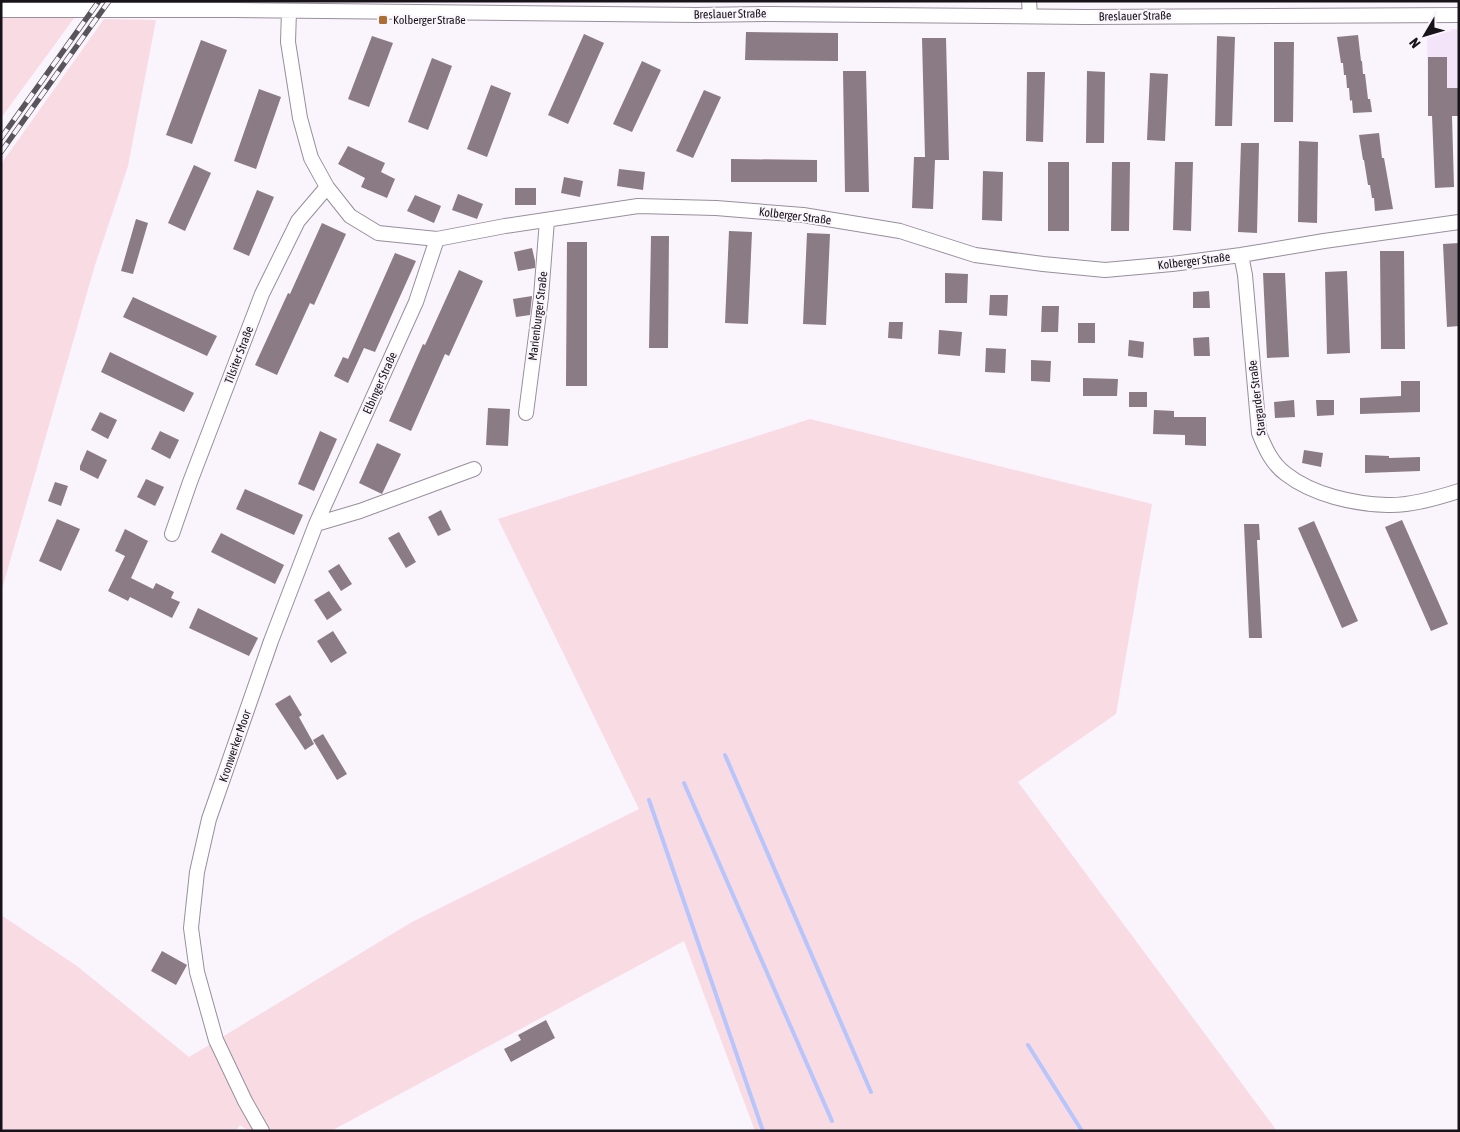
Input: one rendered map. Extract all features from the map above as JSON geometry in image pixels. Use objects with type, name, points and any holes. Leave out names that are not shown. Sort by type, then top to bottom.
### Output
[{"type":"street","points":[[1029,1],[1030,16]]},
{"type":"street","points":[[1281,1],[1281,16]]},
{"type":"street","name":"Breslauer Straße","points":[[1,10],[696,15],[769,8],[1030,16],[1459,15]]},
{"type":"street","name":"Kolberger Straße","points":[[289,11],[288,42],[300,118],[311,158],[327,187],[350,216],[378,233],[437,239],[638,206],[716,208],[803,215],[900,231],[974,255],[1105,270],[1241,255],[1459,222]]},
{"type":"street","name":"Tilsiter Straße","points":[[172,534],[262,294],[298,221],[327,187]]},
{"type":"street","name":"Marienburger Straße","points":[[526,413],[541,297],[547,220]]},
{"type":"street","name":"Elbinger Straße","points":[[316,524],[416,302],[437,239]]},
{"type":"street","name":"Stargarder Straße","points":[[1241,255],[1245,275],[1259,433],[1266,451],[1285,474],[1314,491],[1356,501],[1389,505],[1434,499],[1459,491]]},
{"type":"street","points":[[316,524],[360,511],[474,469]]},
{"type":"street","name":"Kronwerker Moor","points":[[262,1131],[244,1101],[216,1040],[197,972],[191,928],[197,872],[209,819],[271,641],[316,524]]},
{"type":"shaded area","points":[[1,10],[80,10],[1,118]]},
{"type":"shaded area","points":[[104,19],[156,20],[128,166],[95,265],[2,589],[1,164]]},
{"type":"shaded area","points":[[1427,29],[1459,29],[1459,116],[1428,116]]},
{"type":"shaded area","points":[[810,419],[1152,504],[1116,714],[1018,782],[1277,1131],[755,1131],[684,941],[331,1131],[249,1131],[240,1125],[236,1131],[1,1131],[1,915],[77,966],[189,1057],[412,922],[639,809],[498,519]]},
{"type":"building","points":[[746,32],[838,33],[838,61],[745,60]]},
{"type":"building","points":[[584,34],[604,43],[568,124],[548,115]]},
{"type":"building","points":[[1358,35],[1363,74],[1365,74],[1368,99],[1370,99],[1372,112],[1353,113],[1346,75],[1344,75],[1343,63],[1341,63],[1337,37]]},
{"type":"building","points":[[372,36],[393,43],[369,107],[348,99]]},
{"type":"building","points":[[1217,36],[1235,37],[1232,126],[1215,126]]},
{"type":"building","points":[[922,38],[946,38],[949,160],[935,160],[933,209],[912,208],[914,157],[925,157]]},
{"type":"building","points":[[201,40],[227,50],[192,144],[166,135]]},
{"type":"building","points":[[1274,42],[1294,42],[1293,122],[1274,122]]},
{"type":"building","points":[[1428,57],[1447,57],[1447,88],[1459,88],[1459,116],[1452,116],[1454,187],[1435,188],[1432,116],[1428,116]]},
{"type":"building","points":[[432,58],[452,66],[428,130],[408,122]]},
{"type":"building","points":[[642,61],[661,70],[632,132],[613,124]]},
{"type":"building","points":[[843,71],[866,71],[869,192],[845,192]]},
{"type":"building","points":[[1087,71],[1105,72],[1104,143],[1086,143]]},
{"type":"building","points":[[1027,72],[1045,72],[1043,142],[1026,141]]},
{"type":"building","points":[[1150,73],[1168,74],[1165,141],[1147,140]]},
{"type":"building","points":[[491,85],[511,93],[487,157],[467,149]]},
{"type":"building","points":[[259,89],[281,97],[256,169],[234,161]]},
{"type":"building","points":[[704,90],[721,97],[693,158],[676,151]]},
{"type":"building","points":[[1379,133],[1382,158],[1384,158],[1393,209],[1375,211],[1374,198],[1372,198],[1370,185],[1368,185],[1359,135]]},
{"type":"building","points":[[1299,141],[1318,142],[1317,223],[1298,222]]},
{"type":"building","points":[[1241,143],[1259,143],[1257,233],[1238,232]]},
{"type":"building","points":[[348,146],[385,163],[381,172],[395,179],[387,198],[361,187],[365,178],[338,164]]},
{"type":"building","points":[[731,159],[817,160],[817,182],[731,182]]},
{"type":"building","points":[[1048,162],[1069,162],[1069,231],[1048,231]]},
{"type":"building","points":[[1112,162],[1130,162],[1129,231],[1111,231]]},
{"type":"building","points":[[1175,162],[1193,162],[1191,231],[1173,230]]},
{"type":"building","points":[[194,165],[211,173],[185,231],[168,223]]},
{"type":"building","points":[[619,169],[645,172],[643,190],[617,186]]},
{"type":"building","points":[[983,171],[1003,172],[1002,221],[982,220]]},
{"type":"building","points":[[564,177],[583,181],[580,197],[561,193]]},
{"type":"building","points":[[515,188],[536,188],[536,205],[515,205]]},
{"type":"building","points":[[257,190],[274,197],[249,256],[233,249]]},
{"type":"building","points":[[458,194],[483,204],[477,219],[452,210]]},
{"type":"building","points":[[415,195],[441,206],[434,223],[407,211]]},
{"type":"building","points":[[136,219],[148,223],[133,274],[121,271]]},
{"type":"building","points":[[322,223],[346,234],[314,305],[310,303],[277,375],[255,365]]},
{"type":"building","points":[[729,231],[752,232],[748,324],[725,323]]},
{"type":"building","points":[[807,233],[830,234],[826,325],[803,324]]},
{"type":"building","points":[[651,236],[669,236],[668,348],[649,348]]},
{"type":"building","points":[[567,242],[587,242],[587,386],[566,386]]},
{"type":"building","points":[[1459,243],[1459,326],[1447,327],[1443,244]]},
{"type":"building","points":[[532,248],[535,268],[518,271],[514,252]]},
{"type":"building","points":[[1380,251],[1404,251],[1405,349],[1381,349]]},
{"type":"building","points":[[395,253],[416,261],[375,352],[364,348],[348,383],[334,376],[343,357],[348,359]]},
{"type":"building","points":[[459,270],[483,281],[449,356],[445,354],[411,431],[389,421],[423,344],[425,345]]},
{"type":"building","points":[[1347,271],[1350,353],[1327,354],[1325,272]]},
{"type":"building","points":[[945,273],[968,274],[967,303],[945,303]]},
{"type":"building","points":[[1263,273],[1285,273],[1289,357],[1267,358]]},
{"type":"building","points":[[1209,291],[1210,308],[1193,308],[1193,292]]},
{"type":"building","points":[[990,295],[1008,295],[1007,316],[989,315]]},
{"type":"building","points":[[532,296],[530,315],[516,317],[513,299]]},
{"type":"building","points":[[133,297],[217,336],[207,356],[123,317]]},
{"type":"building","points":[[1042,306],[1059,306],[1058,332],[1041,332]]},
{"type":"building","points":[[889,322],[903,322],[902,339],[888,338]]},
{"type":"building","points":[[1078,323],[1095,323],[1095,343],[1078,343]]},
{"type":"building","points":[[939,330],[962,332],[960,356],[938,354]]},
{"type":"building","points":[[1209,337],[1210,356],[1194,356],[1193,338]]},
{"type":"building","points":[[1129,340],[1144,342],[1143,358],[1128,356]]},
{"type":"building","points":[[986,348],[1006,349],[1005,373],[985,372]]},
{"type":"building","points":[[110,352],[194,393],[184,412],[101,372]]},
{"type":"building","points":[[1031,360],[1051,361],[1050,382],[1031,381]]},
{"type":"building","points":[[1083,378],[1118,379],[1117,396],[1083,396]]},
{"type":"building","points":[[1401,381],[1420,381],[1420,412],[1360,414],[1360,398],[1401,396]]},
{"type":"building","points":[[1129,392],[1147,392],[1147,407],[1129,407]]},
{"type":"building","points":[[1294,400],[1295,417],[1275,418],[1274,402]]},
{"type":"building","points":[[1316,400],[1334,400],[1334,415],[1317,416]]},
{"type":"building","points":[[488,408],[510,409],[508,446],[486,445]]},
{"type":"building","points":[[1154,410],[1174,411],[1174,417],[1206,417],[1206,446],[1185,445],[1185,435],[1153,434]]},
{"type":"building","points":[[100,412],[117,420],[108,439],[91,430]]},
{"type":"building","points":[[160,431],[179,440],[170,459],[151,449]]},
{"type":"building","points":[[320,431],[337,439],[314,491],[298,484]]},
{"type":"building","points":[[377,443],[401,454],[382,494],[359,483]]},
{"type":"building","points":[[87,450],[107,460],[98,479],[80,470]]},
{"type":"building","points":[[1304,450],[1323,453],[1321,467],[1302,463]]},
{"type":"building","points":[[1365,455],[1389,456],[1389,458],[1420,457],[1420,471],[1365,473]]},
{"type":"building","points":[[146,479],[164,487],[155,506],[137,497]]},
{"type":"building","points":[[55,482],[68,486],[61,506],[48,501]]},
{"type":"building","points":[[245,489],[303,515],[294,535],[236,509]]},
{"type":"building","points":[[441,510],[451,530],[438,536],[428,517]]},
{"type":"building","points":[[57,519],[80,529],[61,571],[39,561]]},
{"type":"building","points":[[1402,520],[1448,624],[1431,631],[1385,527]]},
{"type":"building","points":[[1314,521],[1358,621],[1342,628],[1298,528]]},
{"type":"building","points":[[1244,524],[1259,524],[1260,540],[1257,540],[1262,638],[1249,638]]},
{"type":"building","points":[[125,529],[148,541],[131,578],[153,589],[156,583],[174,592],[171,598],[180,602],[172,618],[130,597],[128,601],[108,591],[125,556],[115,551]]},
{"type":"building","points":[[399,532],[416,562],[406,568],[388,538]]},
{"type":"building","points":[[221,533],[284,565],[275,584],[211,552]]},
{"type":"building","points":[[339,564],[352,584],[341,591],[328,571]]},
{"type":"building","points":[[329,591],[342,610],[327,620],[314,600]]},
{"type":"building","points":[[198,608],[258,638],[249,656],[189,628]]},
{"type":"building","points":[[333,631],[347,653],[331,663],[317,641]]},
{"type":"building","points":[[290,695],[302,715],[299,717],[314,744],[305,750],[275,704]]},
{"type":"building","points":[[323,734],[347,774],[337,780],[313,740]]},
{"type":"building","points":[[162,951],[187,965],[176,985],[151,971]]},
{"type":"building","points":[[546,1020],[555,1038],[511,1062],[504,1049],[521,1040],[518,1035]]},
{"type":"waterway","points":[[725,755],[871,1092]]},
{"type":"waterway","points":[[684,783],[832,1121]]},
{"type":"waterway","points":[[649,800],[763,1131]]},
{"type":"waterway","points":[[1028,1045],[1082,1131]]},
{"type":"railway","points":[[1,138],[99,1]]},
{"type":"railway","points":[[1,152],[109,1]]},
{"type":"place","name":"Kolberger Straße","points":[[383,20]]}]
